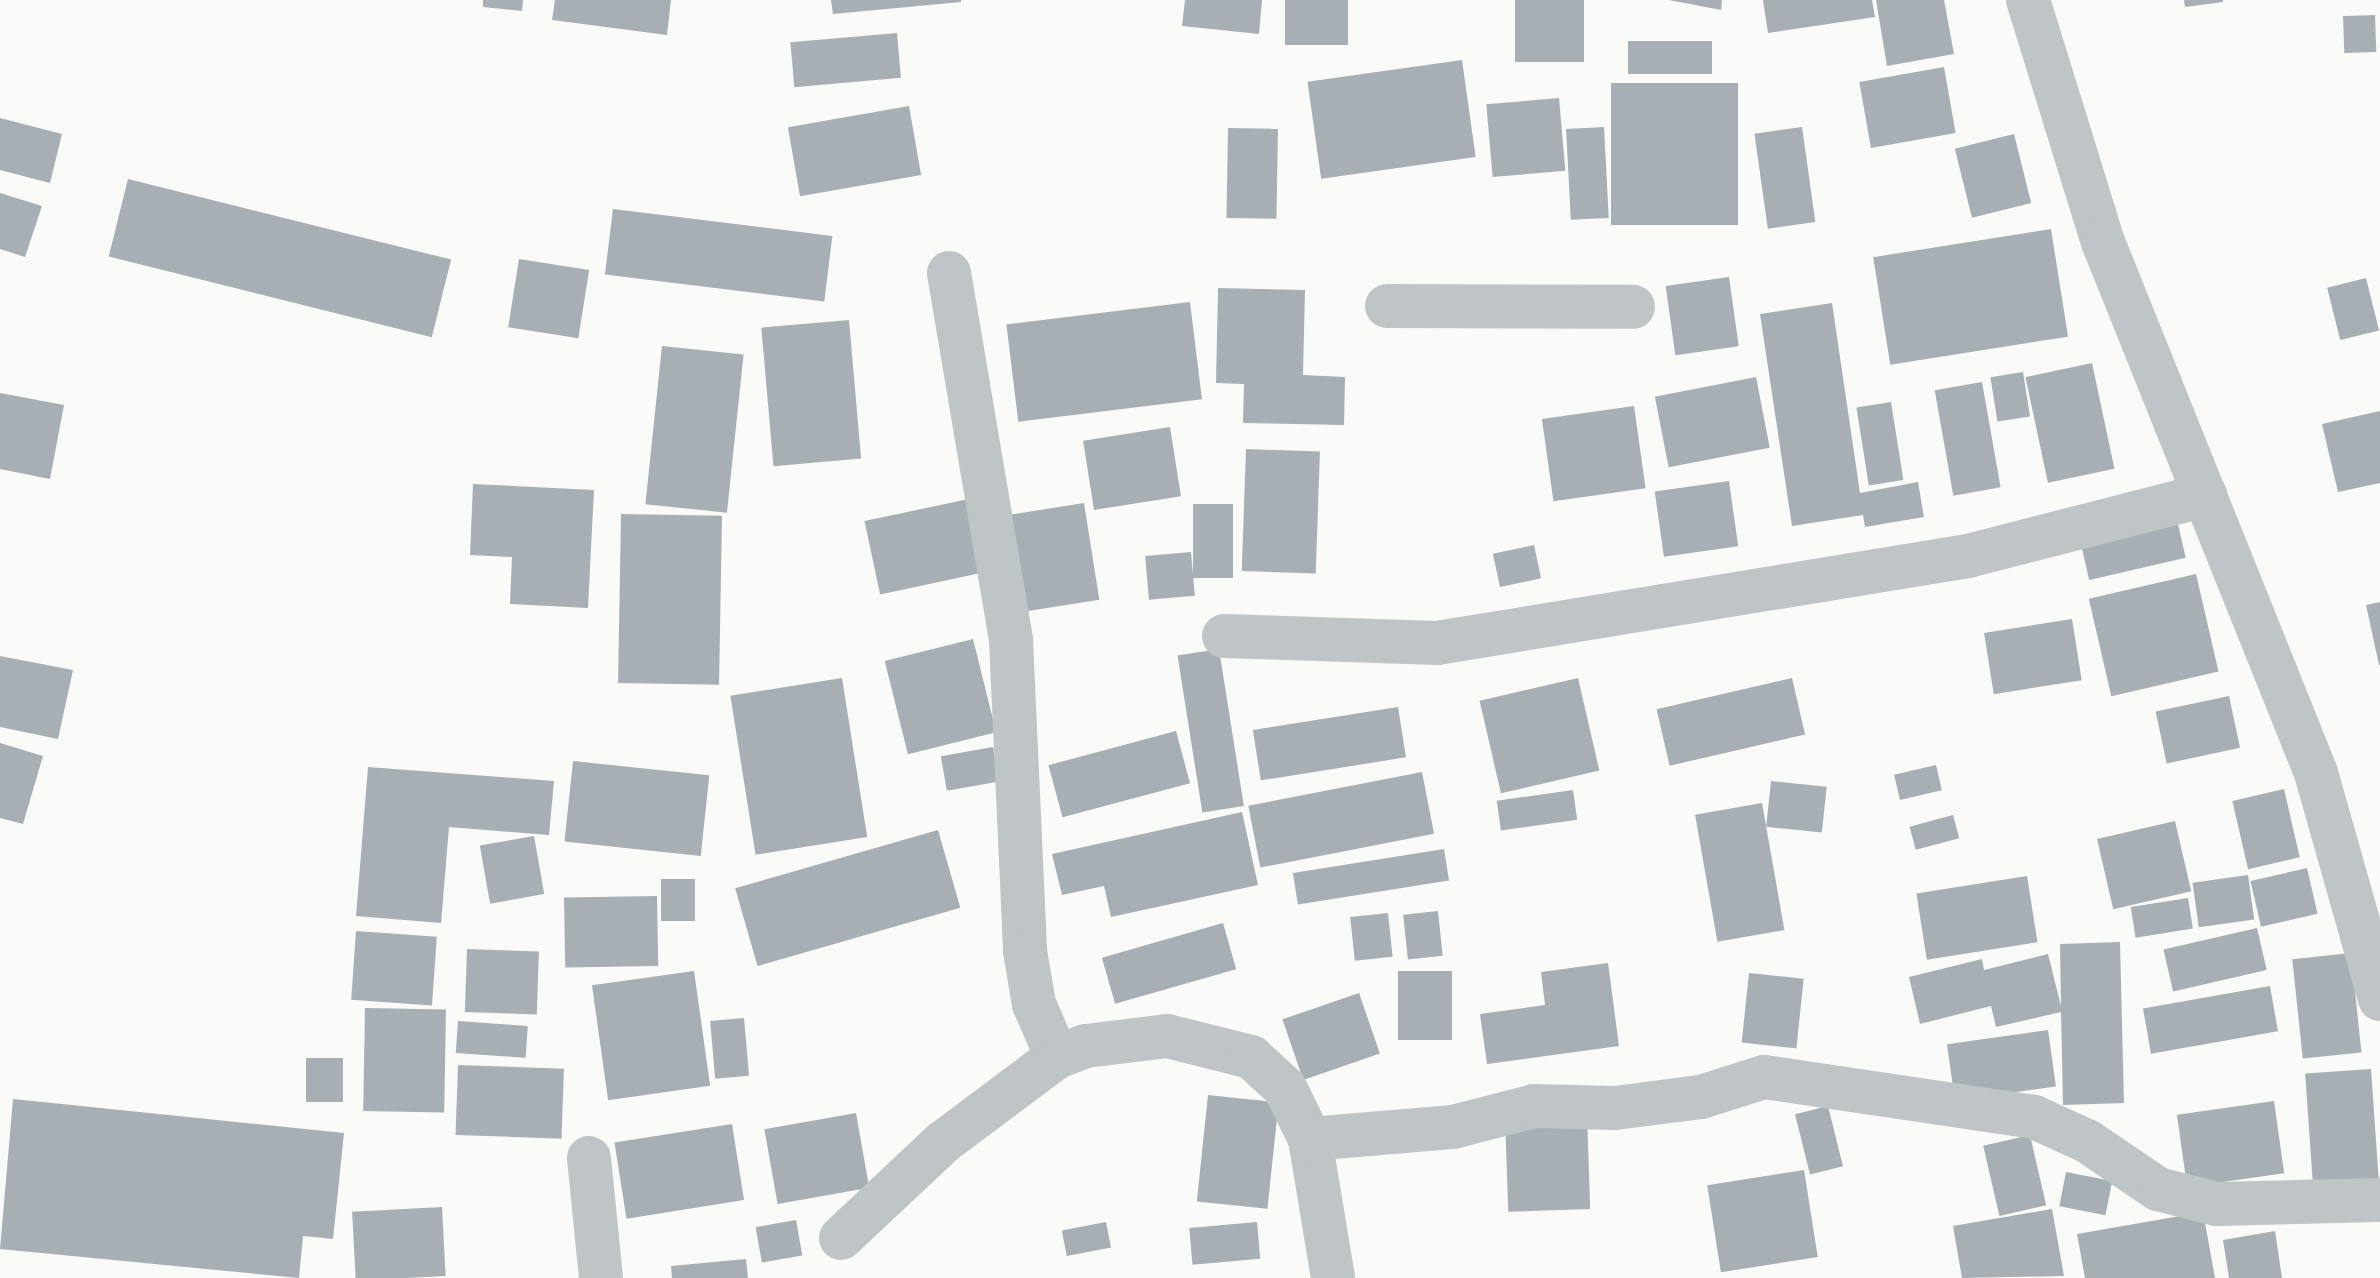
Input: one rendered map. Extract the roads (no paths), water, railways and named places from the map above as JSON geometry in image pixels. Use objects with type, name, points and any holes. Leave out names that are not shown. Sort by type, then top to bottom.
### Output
[{"type":"street","points":[[2028,0],[2103,242],[2316,773],[2380,999]]},
{"type":"street","points":[[949,273],[1011,640],[1025,951],[1034,1004],[1057,1057]]},
{"type":"street","points":[[1387,306],[1633,307]]},
{"type":"street","points":[[1224,636],[1437,643],[1968,556],[2205,495]]},
{"type":"street","points":[[841,1238],[942,1143],[1057,1057],[1086,1046],[1167,1036],[1251,1057],[1285,1088],[1310,1139],[1333,1278]]},
{"type":"street","points":[[1310,1139],[1453,1127],[1534,1106],[1615,1108],[1687,1099],[1764,1077],[2034,1117],[2087,1141],[2158,1189],[2217,1204],[2380,1200]]},
{"type":"street","points":[[589,1158],[601,1278]]}]
